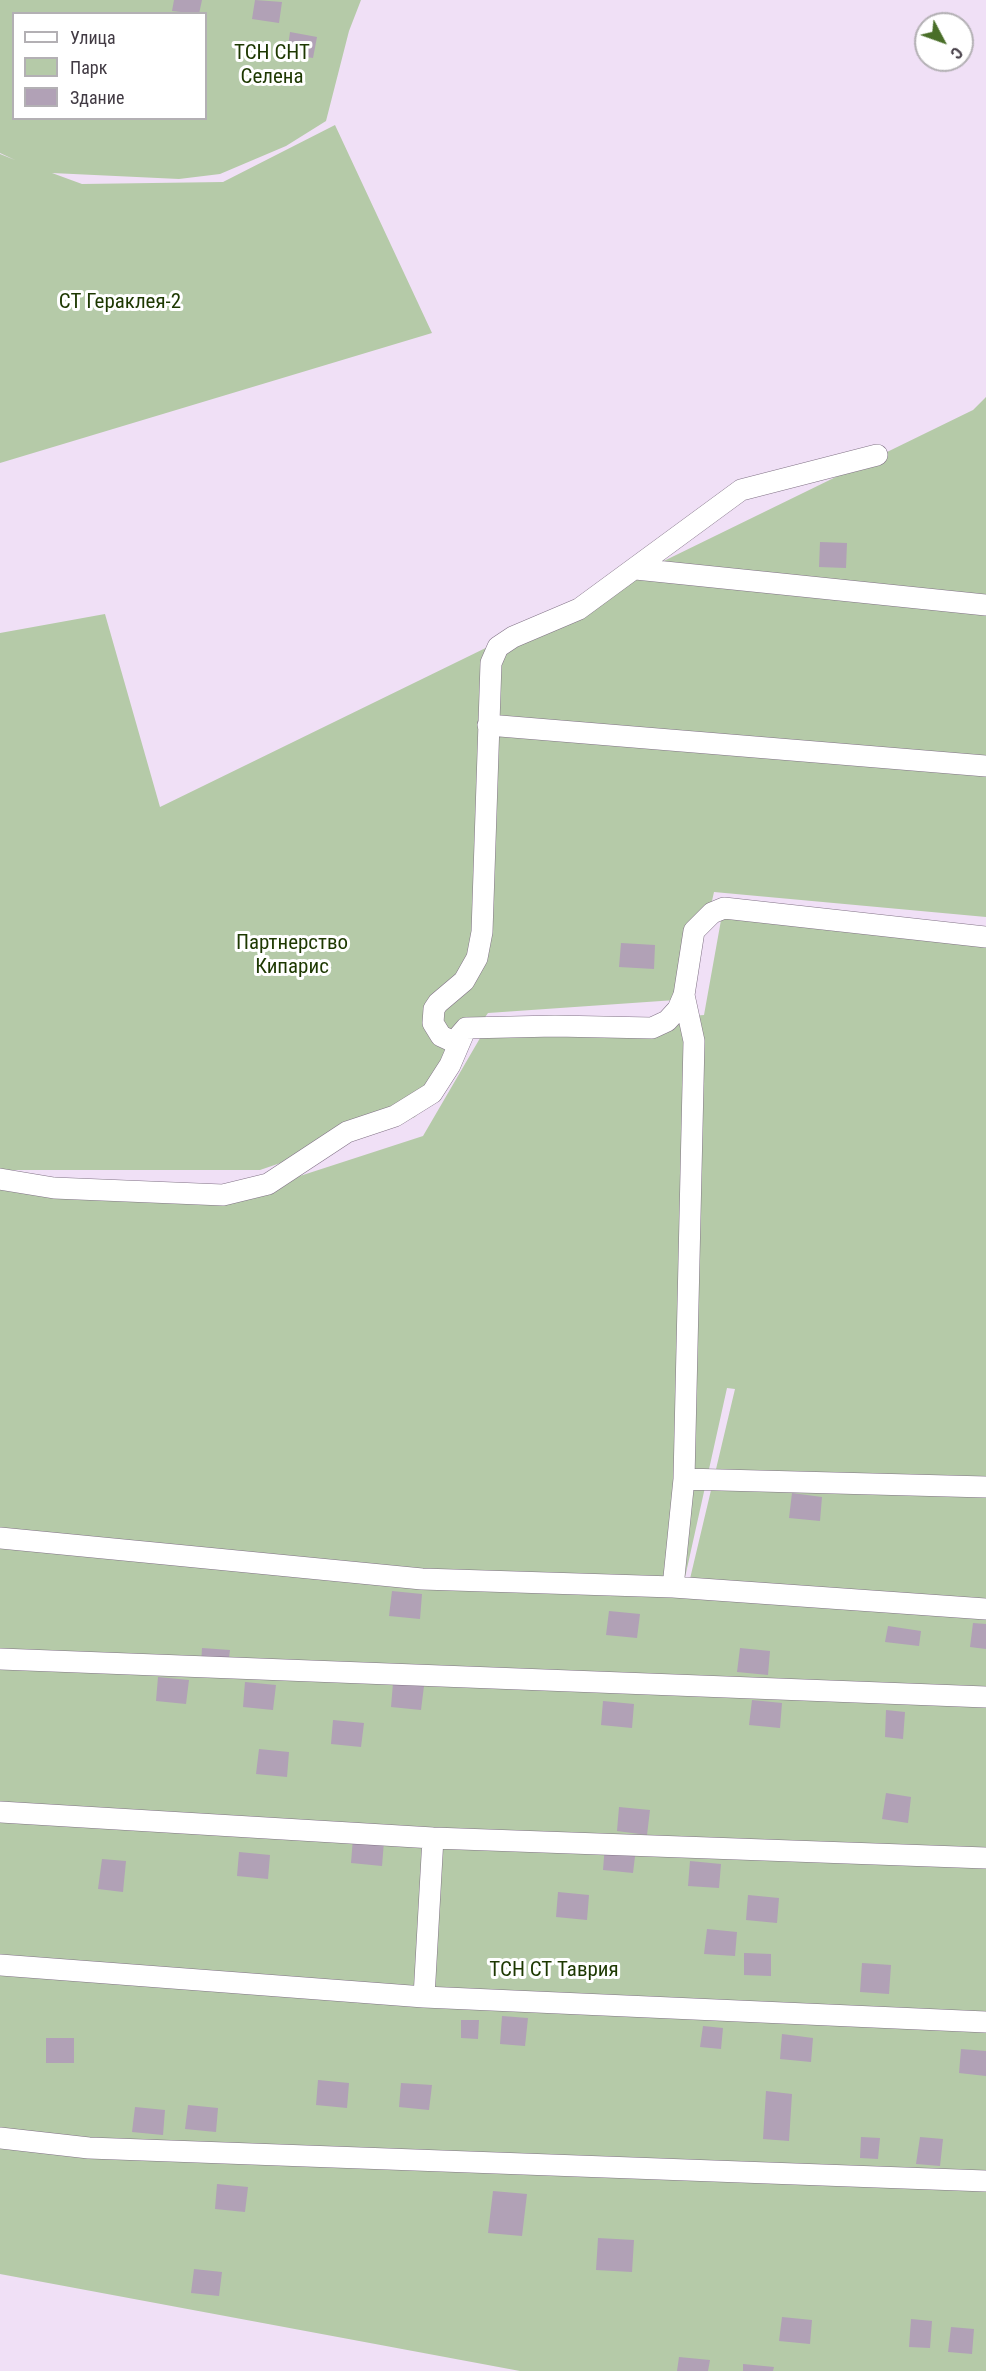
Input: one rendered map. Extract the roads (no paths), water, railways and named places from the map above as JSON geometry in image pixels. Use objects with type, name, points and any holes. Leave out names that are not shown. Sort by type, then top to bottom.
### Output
[{"type":"street","points":[[877,455],[741,490],[579,609],[513,637],[498,647],[491,663],[482,933],[477,958],[464,981],[438,1003],[433,1016],[436,1030],[447,1040],[454,1042],[466,1028],[555,1026],[652,1028],[667,1021],[678,1009],[684,995],[694,930],[707,916],[724,908],[986,937]]},
{"type":"street","points":[[636,569],[986,605]]},
{"type":"street","points":[[488,725],[986,766]]},
{"type":"street","points":[[674,1587],[684,1479],[694,1041],[684,995]]},
{"type":"street","points":[[0,1179],[54,1188],[223,1195],[268,1184],[347,1132],[395,1116],[432,1093],[450,1065],[466,1028]]},
{"type":"street","points":[[684,1479],[986,1487]]},
{"type":"street","points":[[0,1538],[422,1579],[674,1587],[986,1609]]},
{"type":"street","points":[[0,1659],[986,1697]]},
{"type":"street","points":[[0,1812],[433,1838],[986,1858]]},
{"type":"street","points":[[424,1997],[433,1838]]},
{"type":"street","points":[[0,1965],[424,1997],[986,2022]]},
{"type":"street","points":[[0,2138],[90,2148],[986,2181]]},
{"type":"park label","name":"ТСН СНТ Селена","points":[[272,66]]},
{"type":"park label","name":"СТ Гераклея-2","points":[[120,303]]},
{"type":"park label","name":"Партнерство Кипарис","points":[[292,956]]},
{"type":"park label","name":"ТСН СТ Таврия","points":[[554,1971]]}]
